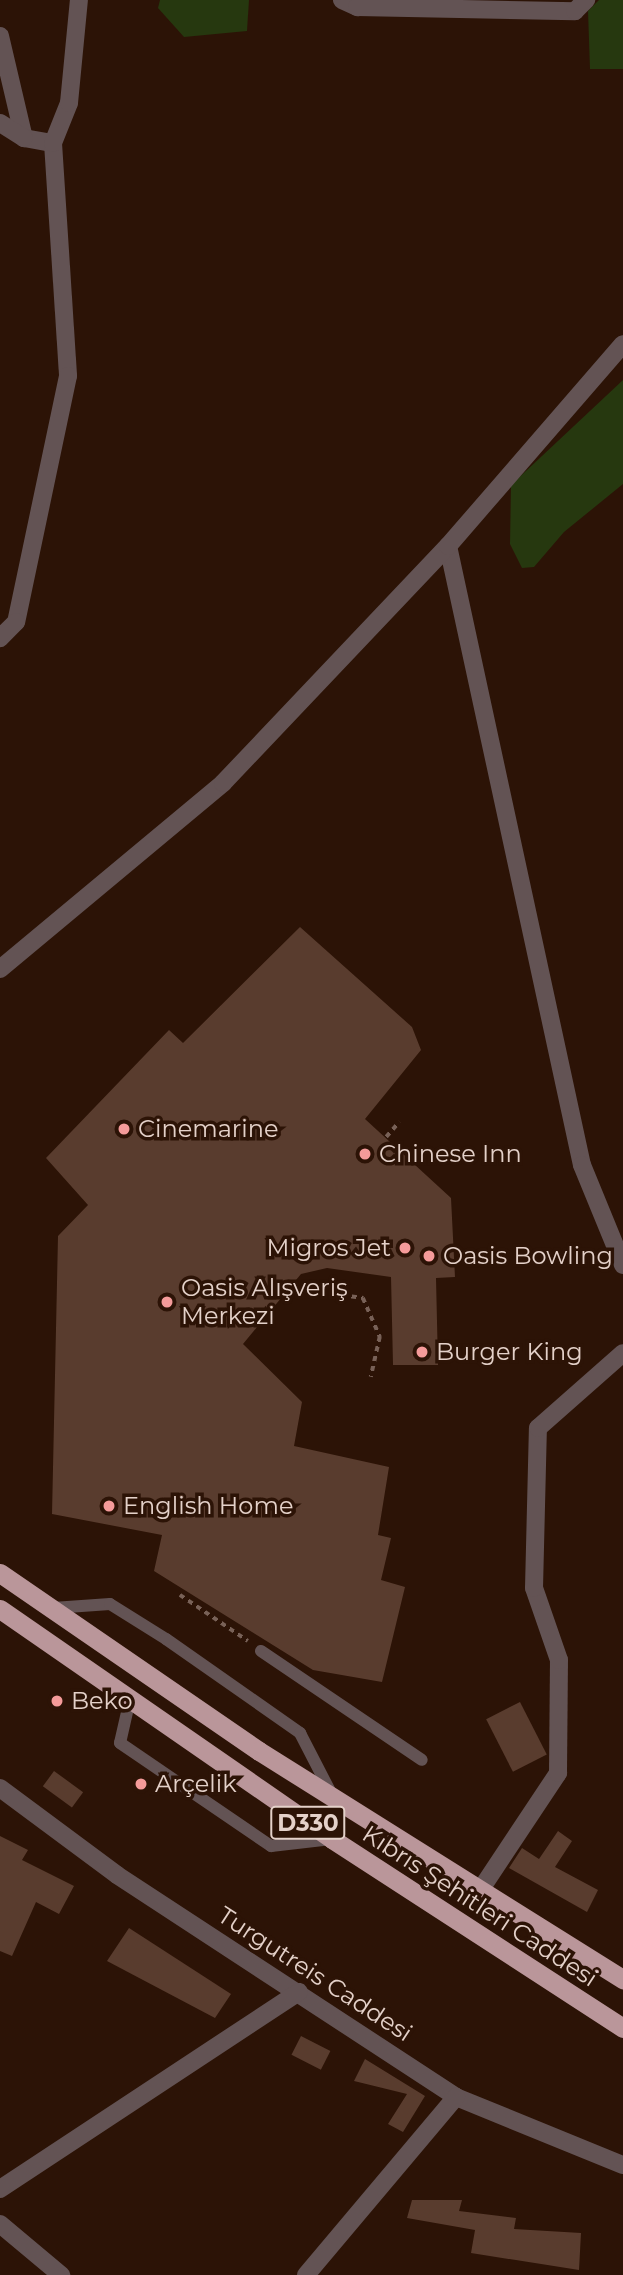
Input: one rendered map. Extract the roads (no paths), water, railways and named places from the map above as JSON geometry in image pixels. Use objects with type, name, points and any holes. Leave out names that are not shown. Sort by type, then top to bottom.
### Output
[{"type":"highway","name":"Kıbrıs Şehitleri Caddesi","points":[[0,1573],[479,1892],[623,1979]]},
{"type":"highway","name":"Kıbrıs Şehitleri Caddesi","points":[[0,1609],[332,1839],[623,2028]]},
{"type":"street","points":[[0,638],[16,622],[68,376],[53,143],[69,103],[79,0]]},
{"type":"street","points":[[342,0],[357,7],[575,11],[586,0]]},
{"type":"street","points":[[0,36],[24,138]]},
{"type":"street","points":[[0,123],[24,138],[53,143]]},
{"type":"street","points":[[0,969],[223,783],[448,546],[623,344]]},
{"type":"street","points":[[448,546],[582,1165],[623,1265]]},
{"type":"street","points":[[479,1892],[558,1773],[559,1660],[534,1588],[538,1428],[623,1353]]},
{"type":"street","name":"Turgutreis Caddesi","points":[[3,1794],[117,1875],[456,2097],[623,2165]]},
{"type":"street","points":[[0,2189],[299,1992]]},
{"type":"street","points":[[306,2275],[456,2097]]},
{"type":"street","points":[[0,2224],[61,2275]]},
{"type":"lane","points":[[53,1608],[110,1604],[166,1639],[300,1732],[332,1795]]},
{"type":"lane","points":[[258,1648],[422,1760]]},
{"type":"lane","points":[[130,1699],[120,1743],[271,1846],[332,1839]]},
{"type":"place","name":"Cinemarine","points":[[124,1129]]},
{"type":"place","name":"Chinese Inn","points":[[365,1154]]},
{"type":"place","name":"Migros Jet","points":[[405,1248]]},
{"type":"place","name":"Oasis Bowling","points":[[429,1256]]},
{"type":"place","name":"Oasis Alışveriş Merkezi","points":[[167,1302]]},
{"type":"place","name":"Burger King","points":[[422,1352]]},
{"type":"place","name":"English Home","points":[[109,1506]]},
{"type":"place","name":"Beko","points":[[57,1701]]},
{"type":"place","name":"Arçelik","points":[[141,1784]]}]
